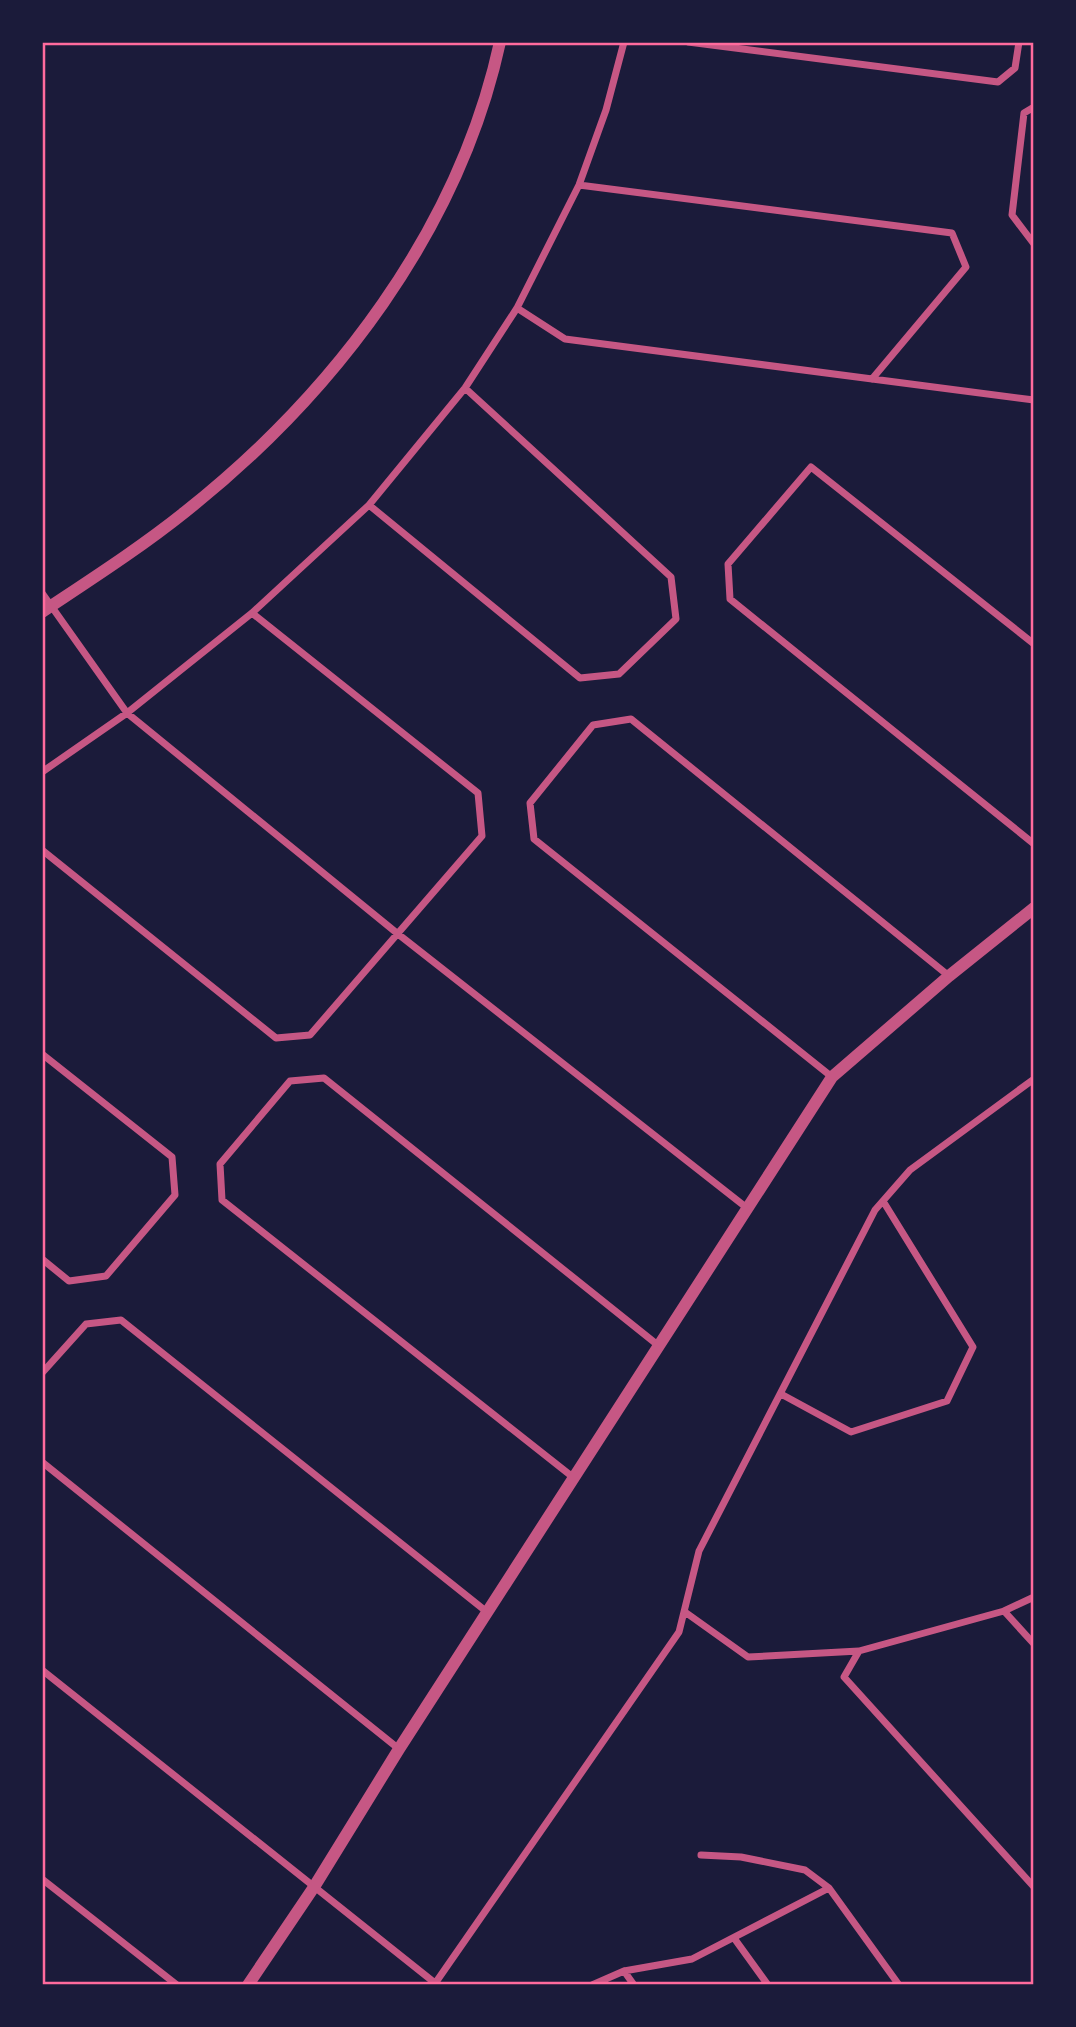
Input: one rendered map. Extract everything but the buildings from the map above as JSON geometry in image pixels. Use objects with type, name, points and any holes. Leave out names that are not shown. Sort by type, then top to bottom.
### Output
[{"type":"street","points":[[47,609],[184,513],[254,452],[329,372],[396,285],[450,190],[490,86],[500,42]]},
{"type":"street","points":[[42,772],[127,713],[252,613],[369,505],[465,388],[517,308],[579,185],[606,110],[624,42]]},
{"type":"street","points":[[688,42],[998,82],[1016,68],[1019,42]]},
{"type":"street","points":[[1034,107],[1024,113],[1012,215],[1034,244]]},
{"type":"street","points":[[579,185],[952,233],[966,267],[872,379]]},
{"type":"street","points":[[517,308],[565,340],[1034,400]]},
{"type":"street","points":[[369,505],[580,678],[619,674],[676,618],[671,577],[465,388]]},
{"type":"street","points":[[1034,644],[811,467],[728,564],[730,599],[1034,844]]},
{"type":"street","points":[[42,593],[47,609],[127,713],[398,934],[747,1208]]},
{"type":"street","points":[[42,850],[276,1038],[310,1035],[482,836],[478,793],[252,613]]},
{"type":"street","points":[[832,1077],[534,839],[530,803],[593,724],[631,719],[948,975]]},
{"type":"street","points":[[248,1985],[314,1888],[399,1749],[832,1077],[948,975],[1034,908]]},
{"type":"street","points":[[42,1054],[172,1157],[175,1195],[106,1276],[69,1281],[42,1259]]},
{"type":"street","points":[[574,1478],[222,1200],[220,1164],[290,1081],[324,1078],[660,1347]]},
{"type":"street","points":[[42,1670],[435,1984],[679,1632],[699,1551],[875,1210],[910,1170],[1034,1080]]},
{"type":"street","points":[[781,1394],[852,1432],[947,1401],[973,1347],[883,1201]]},
{"type":"street","points":[[42,1373],[86,1324],[121,1320],[487,1612]]},
{"type":"street","points":[[42,1462],[399,1749]]},
{"type":"street","points":[[684,1612],[748,1657],[859,1651],[1004,1611],[1034,1597]]},
{"type":"street","points":[[1004,1611],[1034,1644]]},
{"type":"street","points":[[859,1651],[844,1676],[1034,1887]]},
{"type":"street","points":[[701,1855],[741,1857],[805,1870],[829,1888],[899,1985]]},
{"type":"street","points":[[42,1879],[177,1985]]},
{"type":"street","points":[[592,1985],[624,1971],[692,1959],[829,1888]]},
{"type":"street","points":[[734,1938],[768,1985]]},
{"type":"street","points":[[624,1971],[634,1985]]}]
